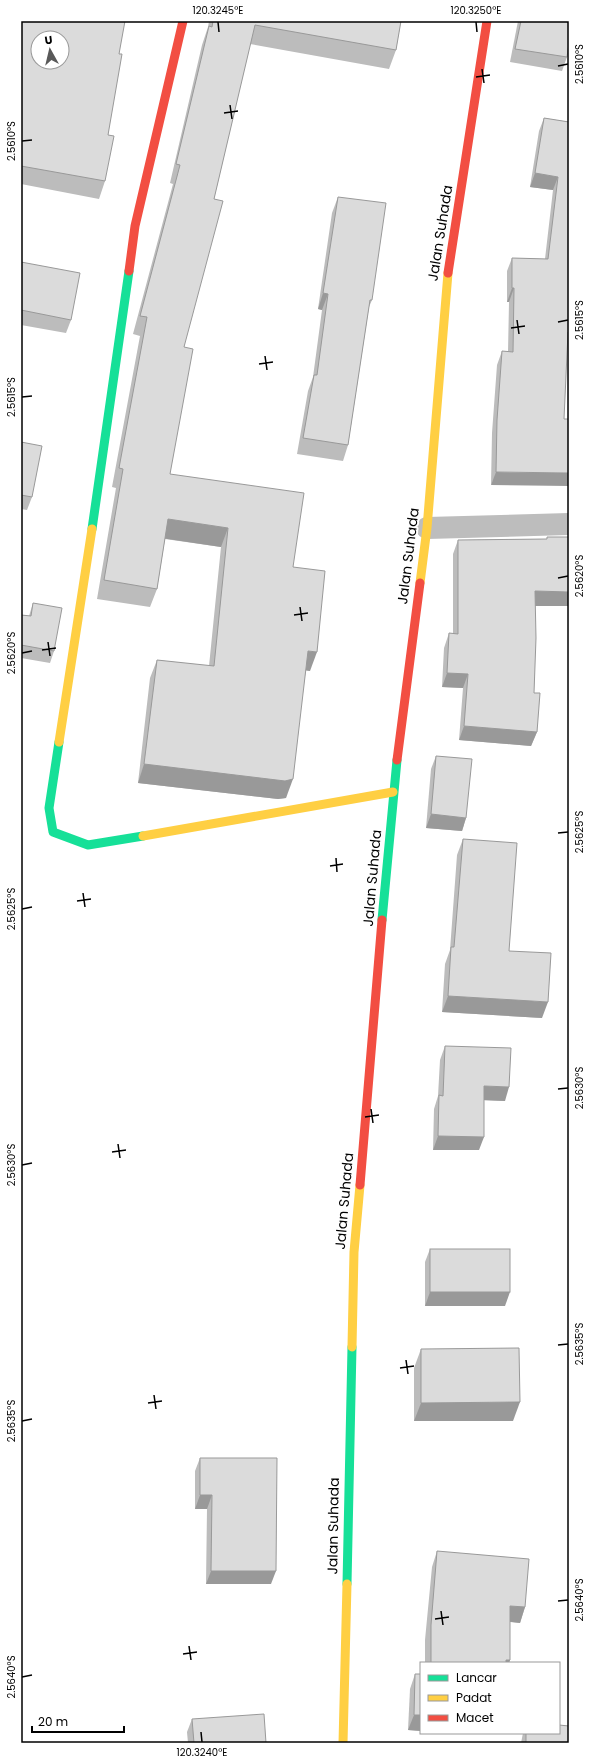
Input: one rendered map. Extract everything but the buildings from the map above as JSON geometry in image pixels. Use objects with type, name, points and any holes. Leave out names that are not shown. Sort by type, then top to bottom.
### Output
[{"type":"street","points":[[183,21],[135,226],[104,450],[50,808],[53,832],[88,845],[393,792]]},
{"type":"street","name":"Jalan Suhada","points":[[343,1743],[354,1252],[393,792],[427,528],[445,292],[487,21]]},
{"type":"street","points":[[427,528],[569,524]]},
{"type":"traffic: fast","points":[[92,529],[129,271]]},
{"type":"traffic: fast","points":[[59,742],[49,808],[53,832],[88,845],[143,836]]},
{"type":"traffic: fast","points":[[382,920],[397,760]]},
{"type":"traffic: fast","points":[[347,1584],[352,1347]]},
{"type":"traffic: slow","points":[[420,583],[427,528],[448,273]]},
{"type":"traffic: slow","points":[[59,742],[92,529]]},
{"type":"traffic: slow","points":[[143,836],[393,792]]},
{"type":"traffic: slow","points":[[352,1347],[354,1252],[360,1185]]},
{"type":"traffic: slow","points":[[343,1743],[347,1584]]},
{"type":"traffic: jam","points":[[129,271],[135,226],[183,21]]},
{"type":"traffic: jam","points":[[448,273],[487,21]]},
{"type":"traffic: jam","points":[[397,760],[420,583]]},
{"type":"traffic: jam","points":[[360,1185],[382,920]]}]
